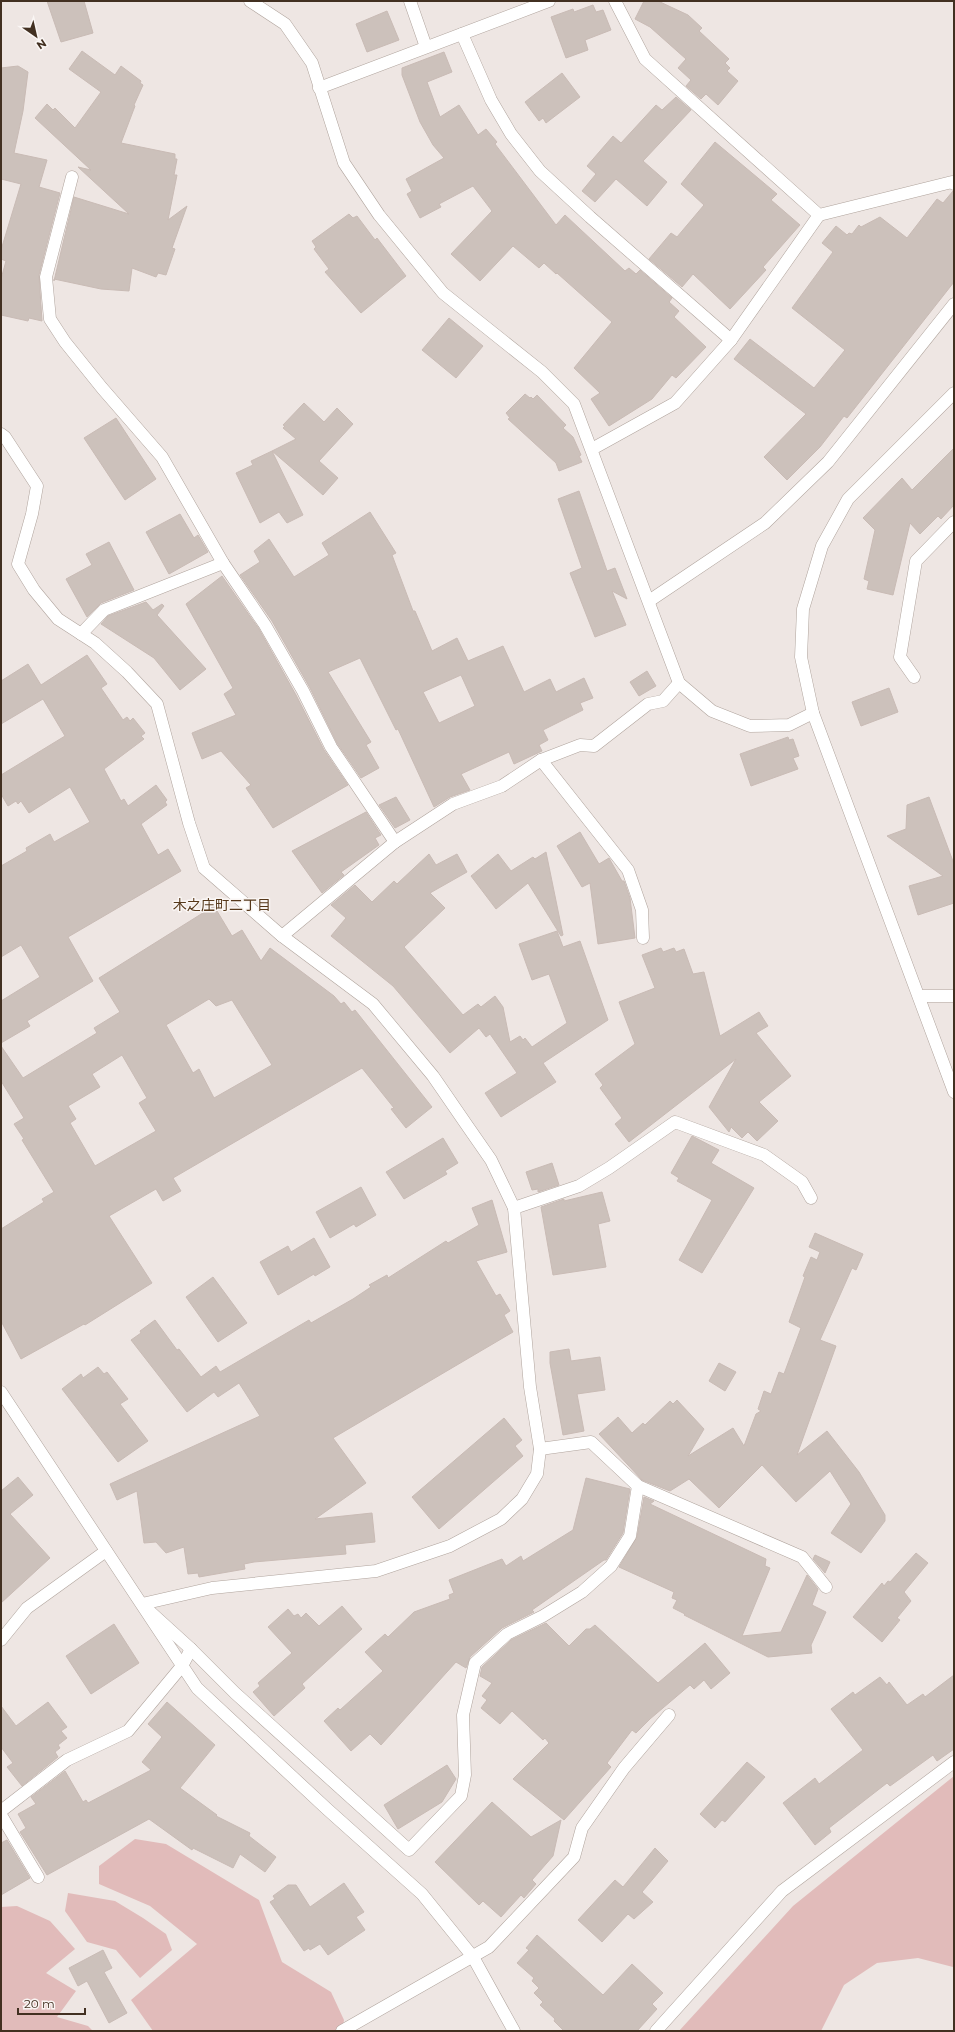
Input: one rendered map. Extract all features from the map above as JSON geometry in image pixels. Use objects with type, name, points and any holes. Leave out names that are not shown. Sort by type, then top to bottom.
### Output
[{"type":"street","points":[[250,1],[285,24],[312,63],[344,162],[380,215],[443,293],[542,372],[574,404],[679,683],[712,711],[750,726],[789,724],[813,713]]},
{"type":"street","points":[[410,1],[426,47]]},
{"type":"street","points":[[319,88],[549,1]]},
{"type":"street","points":[[615,1],[645,59],[819,215]]},
{"type":"street","points":[[462,34],[491,100],[511,134],[540,170],[590,217],[731,340]]},
{"type":"street","points":[[72,177],[46,277],[50,319],[102,388],[162,457],[223,563],[265,625],[303,691],[331,747],[395,842]]},
{"type":"street","points":[[592,449],[675,402],[731,340],[819,215],[952,182],[954,184]]},
{"type":"street","points":[[649,601],[765,523],[828,462],[954,304]]},
{"type":"street","points":[[954,393],[848,499],[822,546],[803,609],[801,657],[813,713],[954,1092]]},
{"type":"street","points":[[1,434],[5,437],[37,486],[32,514],[18,564],[34,590],[58,619],[95,643],[127,672],[157,704],[189,823],[204,868],[282,936],[373,1004],[433,1076],[491,1160],[514,1208],[530,1387],[540,1448],[538,1474],[522,1499],[501,1519],[450,1546],[376,1571],[212,1588],[142,1604]]},
{"type":"street","points":[[914,677],[900,657],[916,561],[954,522]]},
{"type":"street","points":[[81,634],[104,610],[223,563]]},
{"type":"street","points":[[282,936],[395,842],[453,804],[502,786],[541,760],[580,745],[594,746],[648,704],[663,701],[679,683]]},
{"type":"street","points":[[541,760],[628,870],[642,910],[643,938]]},
{"type":"street","points":[[919,996],[954,996]]},
{"type":"street","points":[[514,1208],[579,1186],[609,1168],[675,1122],[764,1155],[802,1182],[811,1198]]},
{"type":"street","points":[[1,1392],[202,1694],[327,1810],[422,1894],[473,1957],[514,2031]]},
{"type":"street","points":[[540,1448],[591,1442],[638,1486],[802,1557],[826,1587]]},
{"type":"street","points":[[142,1604],[192,1649],[235,1693],[409,1850],[461,1796],[465,1775],[463,1715],[475,1663],[507,1634],[543,1616],[582,1592],[611,1566],[630,1536],[638,1486]]},
{"type":"street","points":[[1,1640],[27,1608],[106,1551]]},
{"type":"street","points":[[1,1811],[67,1760],[128,1731],[182,1666],[192,1649]]},
{"type":"street","points":[[342,2031],[489,1947],[574,1857],[582,1828],[624,1768],[669,1714]]},
{"type":"street","points":[[656,2031],[782,1890],[954,1762]]},
{"type":"street","points":[[1,1815],[38,1877]]},
{"type":"shaded area","points":[[954,1776],[953,1967],[918,1958],[877,1963],[844,1985],[821,2031],[679,2031],[793,1906]]},
{"type":"shaded area","points":[[135,1839],[166,1844],[259,1900],[282,1962],[331,1992],[344,2020],[342,2031],[153,2031],[131,2000],[197,1944],[150,1906],[99,1884],[99,1866]]},
{"type":"shaded area","points":[[68,1893],[115,1901],[166,1934],[172,1950],[140,1978],[116,1950],[87,1942],[65,1911]]},
{"type":"shaded area","points":[[17,1906],[50,1921],[75,1949],[46,1973],[76,1991],[57,2017],[88,2026],[93,2031],[1,2031],[1,1907]]},
{"type":"building","points":[[47,1],[84,1],[93,33],[61,42]]},
{"type":"building","points":[[644,1],[658,1],[688,15],[702,28],[699,31],[729,59],[725,63],[730,68],[727,71],[738,81],[718,105],[706,94],[701,99],[686,86],[691,80],[678,68],[686,59],[650,27],[635,19]]},
{"type":"building","points":[[593,5],[596,12],[603,10],[611,30],[585,40],[588,50],[566,58],[551,17],[573,9],[574,12]]},
{"type":"building","points":[[387,11],[399,40],[367,52],[356,24]]},
{"type":"building","points":[[82,51],[115,75],[121,66],[141,81],[140,83],[143,85],[134,105],[135,106],[121,143],[175,154],[175,159],[177,159],[174,175],[177,175],[168,220],[187,206],[172,248],[175,249],[166,275],[158,273],[156,277],[132,268],[129,291],[101,289],[54,279],[74,197],[129,214],[78,167],[91,170],[35,118],[47,104],[53,110],[55,108],[75,128],[101,92],[69,69]]},
{"type":"building","points":[[444,52],[452,72],[427,82],[440,117],[459,105],[478,135],[486,129],[497,142],[495,144],[556,225],[565,215],[625,271],[629,268],[636,274],[640,270],[672,298],[669,302],[679,311],[674,317],[706,347],[676,378],[672,375],[652,399],[609,426],[591,399],[600,393],[574,368],[612,322],[544,263],[539,268],[513,246],[480,281],[451,254],[492,211],[473,186],[439,204],[441,207],[420,218],[407,194],[412,191],[406,179],[444,158],[433,145],[420,122],[402,75],[402,68]]},
{"type":"building","points":[[18,66],[28,72],[23,111],[14,153],[47,160],[39,187],[60,193],[39,275],[42,321],[29,318],[28,321],[1,315],[1,279],[6,261],[1,259],[1,250],[21,184],[1,179],[1,68]]},
{"type":"building","points":[[562,73],[580,97],[546,123],[543,118],[539,121],[525,102]]},
{"type":"building","points":[[676,97],[691,110],[643,161],[667,182],[647,206],[616,179],[595,202],[582,191],[596,174],[587,166],[613,136],[621,143],[656,105],[662,110]]},
{"type":"building","points":[[715,142],[777,194],[771,200],[800,225],[763,267],[766,270],[730,309],[693,274],[682,287],[649,259],[671,233],[677,237],[704,205],[681,184]]},
{"type":"building","points":[[953,191],[954,282],[847,418],[844,416],[820,447],[787,480],[764,457],[806,414],[734,359],[750,339],[814,388],[845,350],[792,308],[833,252],[822,243],[836,226],[847,235],[849,233],[852,234],[859,225],[861,227],[880,217],[907,238],[937,199],[943,203]]},
{"type":"building","points":[[349,214],[353,218],[357,216],[375,240],[377,238],[406,276],[361,313],[325,272],[329,269],[314,249],[316,247],[312,241]]},
{"type":"building","points":[[449,318],[483,346],[456,378],[422,350]]},
{"type":"building","points":[[525,394],[533,399],[537,395],[566,425],[563,428],[573,437],[581,455],[579,456],[582,462],[559,471],[556,463],[508,419],[510,418],[506,413]]},
{"type":"building","points":[[304,403],[324,422],[337,408],[353,424],[319,461],[338,478],[323,495],[272,451],[296,439],[283,428],[285,426],[283,425]]},
{"type":"building","points":[[116,418],[156,479],[125,500],[84,438]]},
{"type":"building","points":[[954,448],[954,505],[941,519],[938,516],[920,534],[910,523],[893,595],[867,589],[869,581],[864,579],[875,530],[863,518],[902,478],[912,490]]},
{"type":"building","points":[[272,451],[303,515],[287,523],[279,512],[260,523],[236,473],[253,465],[251,461]]},
{"type":"building","points":[[579,491],[607,571],[615,568],[627,599],[612,591],[626,625],[595,637],[570,573],[582,568],[558,499]]},
{"type":"building","points":[[370,512],[396,553],[392,555],[413,611],[415,611],[432,651],[457,638],[468,661],[503,646],[524,692],[550,679],[556,692],[584,678],[593,698],[580,703],[583,710],[543,730],[548,740],[539,745],[542,751],[514,764],[509,752],[461,774],[470,790],[450,797],[434,807],[398,729],[396,730],[360,658],[328,672],[371,742],[366,745],[379,768],[361,778],[337,743],[310,688],[272,621],[240,575],[260,562],[254,551],[269,539],[294,577],[329,555],[322,543]],"holes":[[[461,675],[475,706],[439,723],[423,692]]]},
{"type":"building","points":[[180,514],[194,538],[198,535],[208,552],[169,574],[146,532]]},
{"type":"building","points":[[109,542],[134,590],[101,603],[87,617],[66,579],[92,565],[86,554]]},
{"type":"building","points":[[222,576],[259,629],[296,695],[324,750],[348,785],[273,828],[246,788],[251,785],[221,751],[202,759],[192,733],[236,715],[224,694],[233,688],[186,604]]},
{"type":"building","points":[[146,602],[153,610],[162,604],[164,606],[157,615],[206,669],[180,690],[154,658],[101,624],[108,616]]},
{"type":"building","points":[[87,655],[107,684],[101,688],[123,720],[127,717],[130,721],[133,718],[145,733],[141,736],[144,739],[104,769],[121,801],[124,799],[128,806],[156,785],[167,800],[165,802],[167,805],[141,824],[158,855],[168,849],[181,871],[68,937],[93,981],[27,1021],[30,1026],[1,1043],[1,1001],[40,977],[21,945],[1,957],[1,866],[27,851],[26,848],[50,834],[54,842],[90,822],[70,787],[29,813],[21,801],[18,804],[16,801],[8,806],[1,794],[1,775],[65,736],[43,699],[1,724],[1,681],[28,664],[41,685]]},
{"type":"building","points":[[647,671],[656,686],[639,696],[630,682]]},
{"type":"building","points":[[889,688],[898,712],[861,726],[852,702]]},
{"type":"building","points":[[788,737],[789,740],[793,739],[799,756],[793,758],[798,769],[751,786],[740,754]]},
{"type":"building","points":[[396,797],[410,820],[395,828],[379,805]]},
{"type":"building","points":[[929,797],[954,864],[954,903],[918,915],[909,886],[943,876],[887,836],[906,829],[907,805]]},
{"type":"building","points":[[366,812],[381,835],[375,838],[379,845],[341,872],[344,875],[322,893],[292,851]]},
{"type":"building","points":[[580,832],[599,864],[609,858],[622,881],[624,881],[630,898],[635,938],[598,944],[590,883],[582,887],[557,846]]},
{"type":"building","points":[[546,852],[563,935],[561,936],[528,883],[496,909],[471,876],[498,854],[511,871],[533,857],[535,859]]},
{"type":"building","points":[[429,854],[436,865],[457,854],[467,872],[430,893],[445,908],[404,947],[463,1015],[478,1004],[481,1007],[495,996],[503,1007],[510,1042],[520,1036],[523,1040],[525,1038],[532,1047],[567,1023],[549,974],[532,980],[519,944],[557,931],[563,947],[580,941],[608,1020],[543,1063],[556,1082],[501,1117],[485,1093],[517,1073],[490,1034],[486,1037],[479,1028],[450,1053],[393,986],[331,936],[346,918],[331,905],[355,885],[372,902],[394,881],[397,884]]},
{"type":"building","points":[[214,906],[232,936],[242,930],[261,961],[270,948],[334,996],[341,1004],[344,1002],[352,1012],[355,1010],[432,1107],[406,1128],[391,1109],[394,1108],[362,1068],[173,1178],[181,1191],[163,1201],[156,1189],[109,1216],[152,1283],[85,1325],[84,1324],[21,1359],[1,1321],[1,1229],[44,1202],[42,1199],[54,1192],[22,1140],[24,1139],[14,1124],[24,1118],[1,1081],[1,1046],[23,1078],[97,1033],[94,1028],[120,1012],[99,978]],"holes":[[[209,999],[216,1006],[232,1000],[272,1065],[214,1098],[199,1069],[193,1073],[166,1025]],[[122,1055],[147,1098],[139,1103],[156,1131],[95,1166],[70,1123],[76,1119],[68,1106],[100,1087],[92,1074]]]},
{"type":"building","points":[[661,948],[663,952],[674,948],[676,952],[684,949],[693,974],[704,972],[720,1036],[759,1012],[768,1026],[756,1033],[791,1076],[759,1102],[778,1121],[757,1141],[748,1132],[742,1138],[731,1127],[729,1132],[709,1107],[736,1059],[629,1142],[615,1124],[622,1118],[600,1088],[603,1085],[595,1074],[635,1044],[619,1002],[655,988],[642,955]]},
{"type":"building","points":[[692,1136],[719,1150],[711,1163],[754,1188],[702,1273],[679,1260],[712,1200],[677,1181],[679,1178],[671,1173]]},
{"type":"building","points":[[443,1138],[458,1163],[445,1171],[447,1174],[404,1199],[386,1172]]},
{"type":"building","points":[[552,1163],[559,1185],[538,1192],[538,1189],[532,1190],[526,1172]]},
{"type":"building","points":[[361,1187],[376,1215],[356,1227],[354,1224],[330,1238],[316,1212]]},
{"type":"building","points":[[602,1192],[610,1221],[598,1224],[606,1267],[553,1275],[541,1207],[564,1199],[564,1201]]},
{"type":"building","points":[[492,1200],[507,1252],[476,1261],[496,1296],[500,1294],[510,1311],[504,1315],[513,1332],[333,1438],[366,1483],[315,1519],[372,1513],[375,1542],[345,1545],[346,1554],[254,1562],[244,1564],[245,1569],[199,1577],[198,1573],[188,1574],[184,1547],[166,1553],[156,1542],[144,1543],[137,1491],[117,1500],[110,1484],[260,1416],[239,1383],[218,1397],[214,1392],[187,1412],[131,1340],[141,1333],[140,1331],[155,1320],[177,1350],[179,1349],[201,1377],[216,1366],[220,1372],[309,1320],[311,1323],[353,1299],[371,1287],[369,1285],[387,1275],[388,1278],[446,1241],[448,1243],[479,1225],[472,1208]]},
{"type":"building","points":[[815,1233],[863,1254],[856,1270],[852,1268],[820,1340],[836,1346],[797,1455],[827,1431],[859,1472],[885,1515],[885,1521],[861,1553],[831,1533],[851,1504],[830,1471],[796,1502],[762,1465],[719,1508],[689,1479],[670,1491],[642,1480],[599,1434],[618,1417],[632,1433],[643,1423],[645,1425],[670,1401],[673,1404],[677,1400],[704,1429],[688,1456],[733,1428],[744,1446],[756,1414],[761,1411],[758,1409],[764,1391],[771,1394],[779,1372],[784,1374],[801,1328],[789,1322],[805,1277],[803,1276],[811,1257],[817,1260],[820,1252],[809,1247]]},
{"type":"building","points":[[314,1238],[330,1267],[315,1276],[314,1274],[278,1295],[260,1262],[288,1246],[291,1252]]},
{"type":"building","points":[[213,1277],[247,1323],[218,1342],[186,1297]]},
{"type":"building","points":[[569,1349],[571,1361],[600,1357],[605,1390],[577,1394],[584,1431],[563,1435],[550,1363],[550,1352]]},
{"type":"building","points":[[719,1363],[736,1372],[725,1391],[709,1381]]},
{"type":"building","points":[[98,1367],[104,1374],[107,1372],[128,1399],[120,1404],[148,1441],[118,1462],[62,1389],[81,1374],[83,1378]]},
{"type":"building","points":[[504,1418],[522,1440],[515,1446],[523,1456],[439,1529],[412,1497]]},
{"type":"building","points":[[18,1477],[33,1495],[10,1514],[50,1558],[1,1603],[1,1491]]},
{"type":"building","points":[[586,1478],[630,1489],[623,1533],[606,1560],[532,1610],[534,1612],[502,1628],[470,1657],[466,1668],[456,1662],[381,1745],[370,1734],[351,1751],[324,1721],[338,1708],[340,1710],[383,1671],[365,1652],[385,1634],[388,1637],[414,1612],[450,1599],[449,1595],[454,1593],[449,1580],[502,1559],[506,1566],[521,1556],[523,1561],[573,1530]]},
{"type":"building","points":[[644,1497],[654,1501],[650,1504],[766,1559],[765,1566],[770,1568],[742,1636],[781,1632],[807,1575],[818,1589],[812,1605],[826,1612],[811,1645],[812,1653],[768,1657],[684,1615],[685,1614],[673,1608],[677,1600],[672,1598],[674,1592],[619,1567],[637,1537]]},
{"type":"building","points":[[916,1553],[928,1563],[904,1592],[911,1601],[897,1618],[900,1620],[882,1642],[853,1617],[882,1583],[884,1586],[888,1581],[890,1582]]},
{"type":"building","points":[[815,1555],[830,1562],[825,1573],[813,1559]]},
{"type":"building","points":[[342,1606],[362,1629],[302,1684],[305,1688],[274,1716],[253,1692],[260,1686],[258,1683],[292,1653],[268,1627],[288,1609],[294,1616],[298,1614],[301,1618],[306,1613],[319,1626]]},
{"type":"building","points":[[546,1623],[569,1646],[586,1629],[590,1629],[595,1625],[658,1683],[705,1643],[730,1673],[711,1689],[704,1680],[694,1689],[690,1685],[636,1733],[632,1730],[607,1763],[611,1767],[564,1820],[513,1779],[549,1743],[545,1738],[543,1740],[512,1711],[500,1724],[481,1708],[487,1700],[482,1696],[492,1683],[480,1676],[482,1667],[511,1640]]},
{"type":"building","points":[[114,1624],[139,1663],[91,1694],[66,1656]]},
{"type":"building","points":[[954,1675],[954,1749],[937,1761],[933,1755],[890,1786],[887,1783],[829,1828],[831,1832],[815,1845],[783,1803],[815,1778],[819,1784],[863,1750],[831,1709],[853,1692],[855,1695],[880,1677],[887,1685],[889,1682],[907,1705],[923,1694],[925,1697]]},
{"type":"building","points":[[48,1702],[67,1727],[61,1731],[67,1738],[58,1745],[60,1748],[55,1752],[58,1757],[22,1786],[7,1767],[13,1763],[1,1747],[1,1706],[16,1726]]},
{"type":"building","points":[[167,1702],[215,1745],[180,1788],[217,1815],[216,1816],[250,1833],[249,1836],[276,1857],[265,1872],[240,1854],[233,1868],[193,1848],[192,1850],[149,1819],[47,1875],[20,1832],[26,1828],[18,1814],[36,1804],[31,1797],[65,1771],[83,1802],[86,1800],[88,1803],[151,1770],[142,1762],[162,1737],[148,1724]]},
{"type":"building","points":[[747,1762],[765,1777],[725,1822],[722,1820],[715,1828],[700,1814]]},
{"type":"building","points":[[447,1765],[456,1779],[442,1802],[398,1829],[384,1805]]},
{"type":"building","points":[[492,1802],[531,1837],[561,1820],[553,1856],[532,1880],[536,1884],[524,1898],[521,1895],[501,1917],[483,1901],[479,1905],[435,1862]]},
{"type":"building","points":[[7,1840],[30,1878],[1,1895],[1,1843]]},
{"type":"building","points":[[655,1848],[668,1861],[642,1892],[653,1902],[634,1919],[628,1914],[602,1942],[578,1920],[615,1880],[623,1887]]},
{"type":"building","points":[[344,1883],[364,1912],[356,1917],[365,1930],[328,1955],[320,1944],[310,1950],[309,1948],[304,1951],[270,1902],[275,1899],[273,1896],[288,1885],[296,1885],[310,1907]]},
{"type":"building","points":[[537,1935],[603,1995],[632,1964],[663,1993],[652,2004],[657,2009],[637,2031],[564,2031],[554,2021],[555,2019],[540,2005],[543,2002],[534,1993],[539,1988],[532,1981],[534,1978],[517,1963],[529,1950],[526,1948]]},
{"type":"building","points":[[103,1950],[112,1968],[104,1972],[127,2013],[109,2023],[87,1981],[78,1986],[69,1968]]},
{"type":"district","name":"木之庄町二丁目","points":[[222,905]]}]
